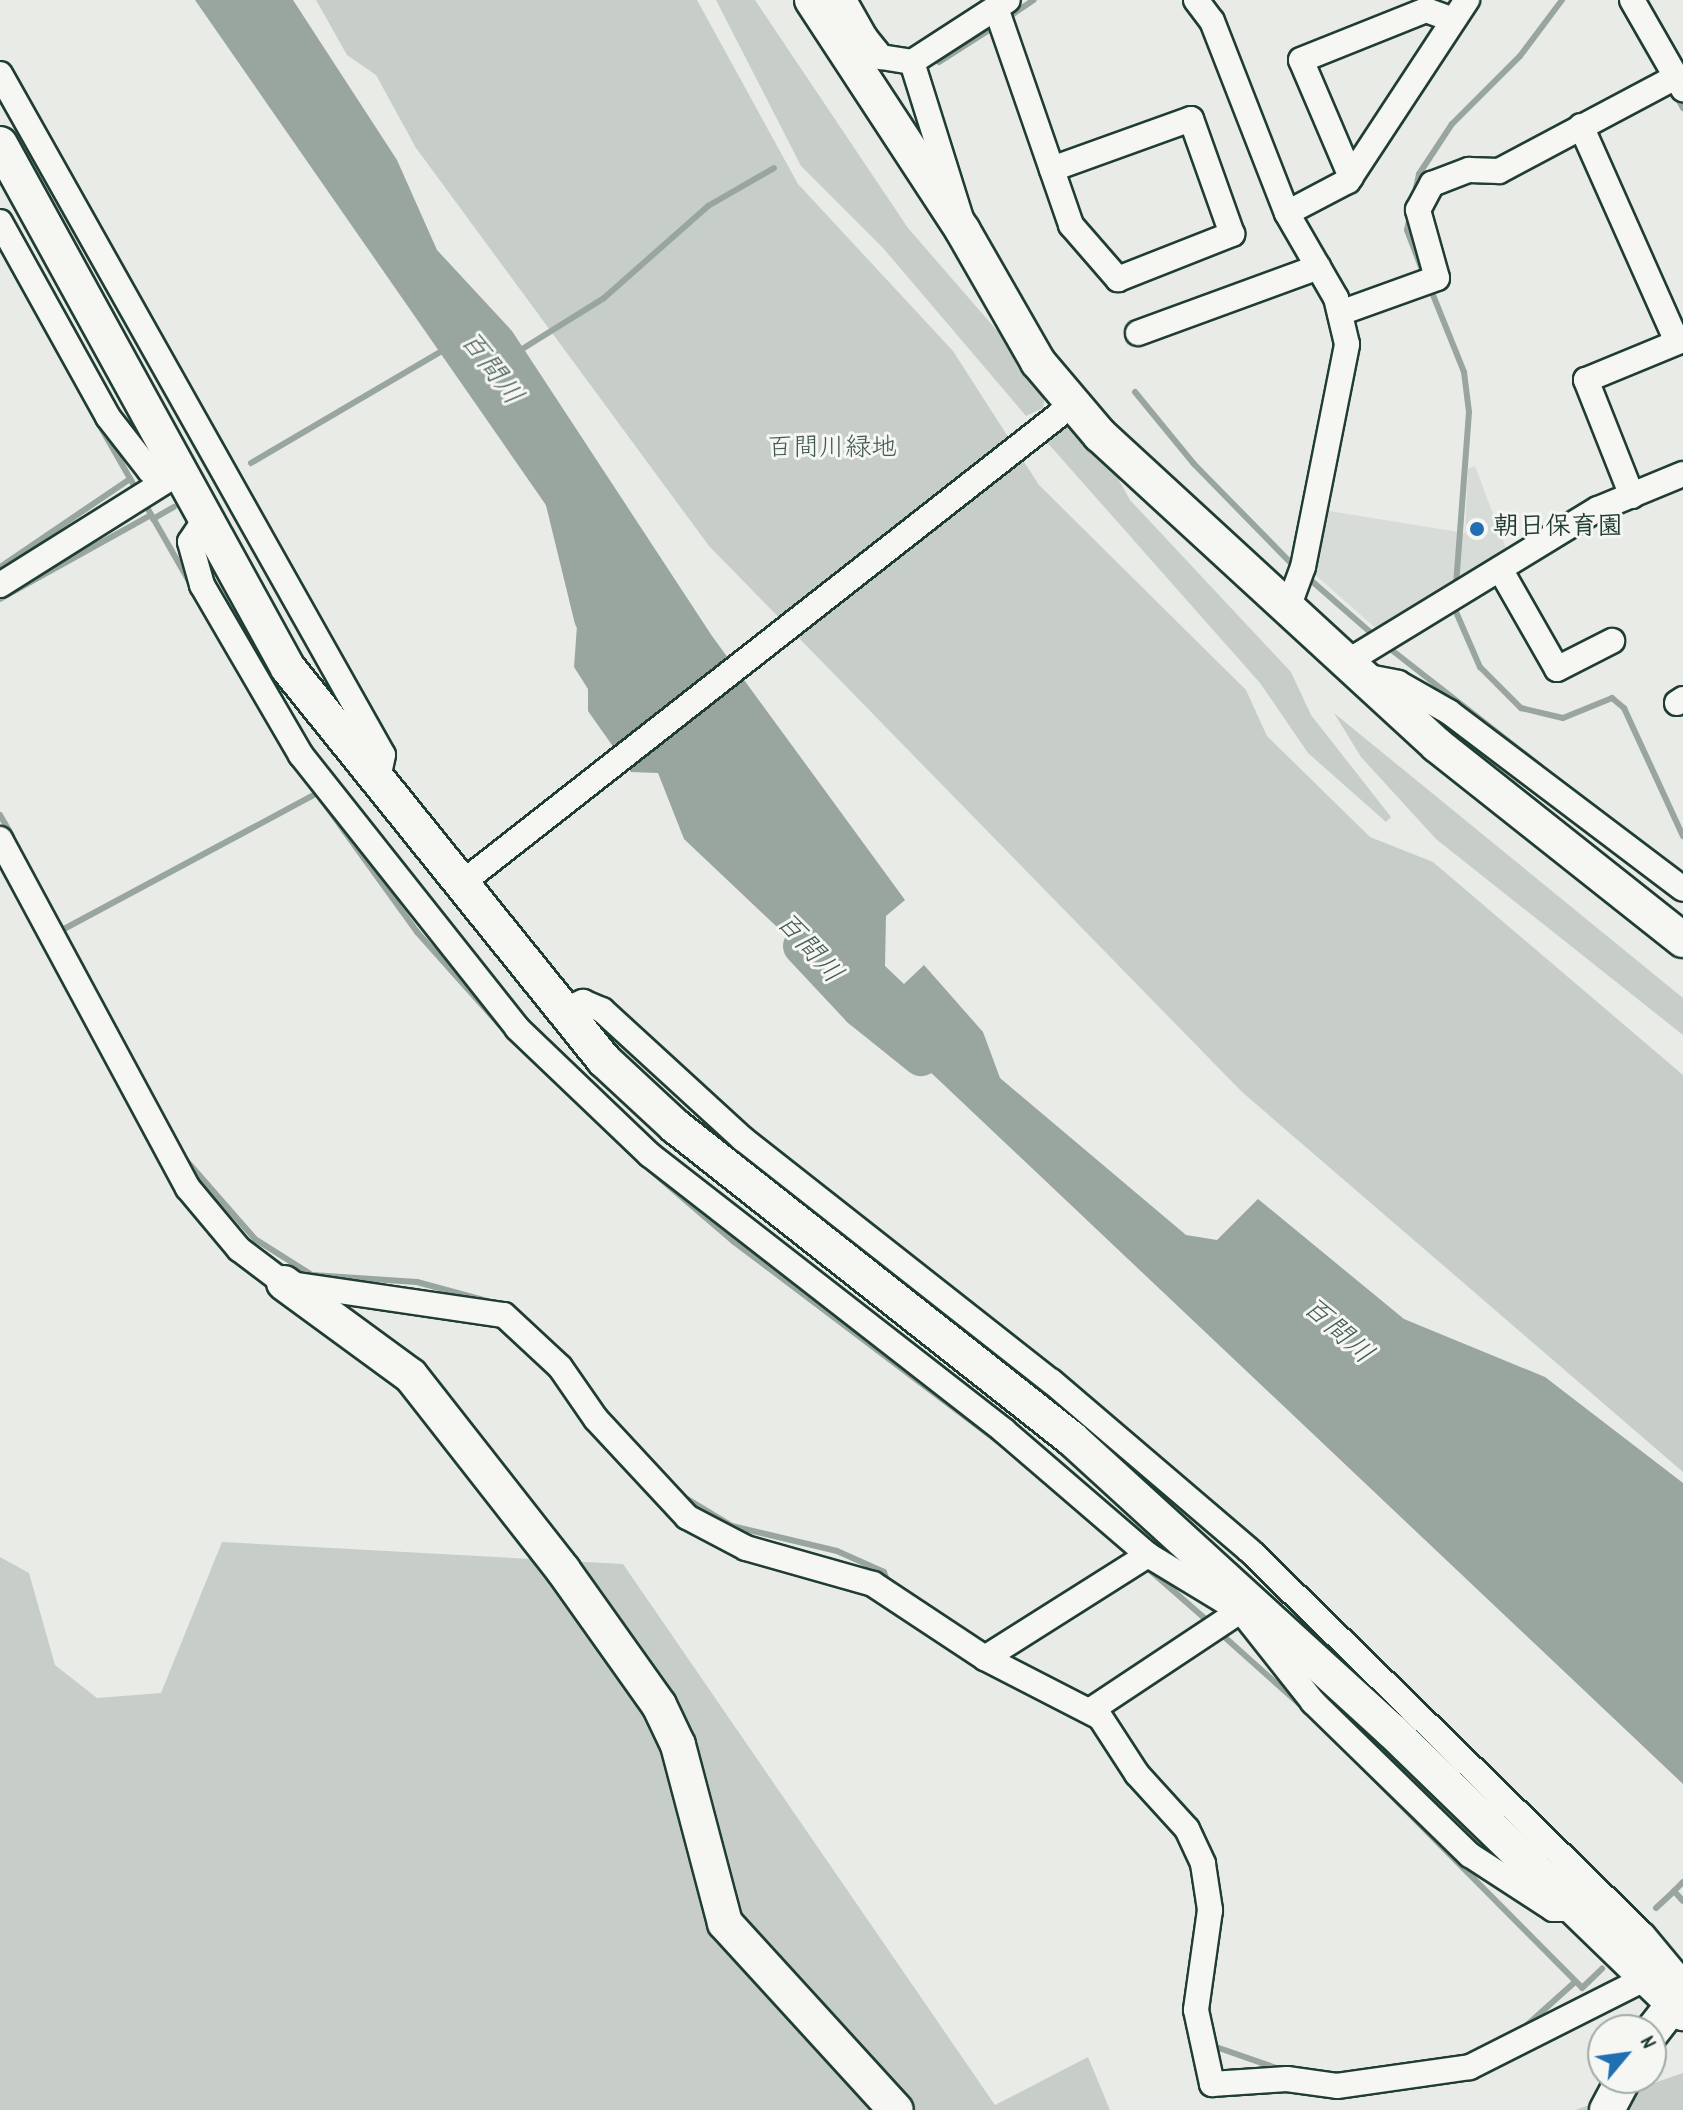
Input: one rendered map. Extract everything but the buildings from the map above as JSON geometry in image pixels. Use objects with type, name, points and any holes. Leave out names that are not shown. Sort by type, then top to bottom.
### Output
[{"type":"street","points":[[812,0],[963,231],[1067,409],[1131,466],[1298,583],[1354,669],[1683,940]]},
{"type":"street","points":[[844,0],[865,37],[881,57],[912,62],[1002,14],[1052,169],[1071,225],[1118,279],[1232,234],[1191,119],[1052,169]]},
{"type":"street","points":[[1196,0],[1212,21],[1287,213],[1340,313],[1347,344],[1298,583]]},
{"type":"street","points":[[1340,313],[1437,278],[1418,210],[1425,191],[1469,170],[1499,171],[1675,78],[1632,0]]},
{"type":"street","points":[[1287,213],[1351,177],[1425,72],[1459,9]]},
{"type":"street","points":[[1351,177],[1301,60],[1426,10],[1459,9]]},
{"type":"street","points":[[860,72],[865,37]]},
{"type":"street","points":[[912,62],[963,231]]},
{"type":"street","points":[[0,74],[383,755],[377,783]]},
{"type":"street","points":[[1581,126],[1680,341],[1586,380],[1632,496]]},
{"type":"street","points":[[0,144],[173,476],[204,521],[288,668],[377,783],[473,875],[564,1010],[604,1060],[675,1126],[1072,1439],[1646,1978],[1680,2000]]},
{"type":"street","points":[[0,222],[108,417],[150,471],[173,476]]},
{"type":"street","points":[[1138,333],[1318,267]]},
{"type":"street","points":[[473,875],[1067,409]]},
{"type":"street","points":[[1354,669],[1382,642],[1457,594],[1632,496],[1683,474]]},
{"type":"street","points":[[0,585],[173,476]]},
{"type":"street","points":[[204,521],[190,542],[202,585],[301,755],[508,1018],[650,1155],[1004,1431],[1143,1561],[1248,1607]]},
{"type":"street","points":[[1500,569],[1557,669],[1612,641]]},
{"type":"street","points":[[1354,669],[1398,683],[1449,712],[1683,889]]},
{"type":"street","points":[[0,839],[188,1188],[239,1249],[411,1376],[563,1570],[659,1705],[678,1745],[725,1923],[896,2110]]},
{"type":"street","points":[[564,1010],[583,1002],[602,1010],[731,1129],[1051,1381],[1250,1551],[1621,1912],[1680,2000]]},
{"type":"street","points":[[284,1283],[504,1315],[560,1367],[605,1430],[687,1517],[746,1548],[873,1584],[985,1658],[1091,1710],[1200,1855],[1210,1910],[1196,2010],[1212,2084],[1287,2079],[1337,2086],[1470,2067],[1646,1978]]},
{"type":"street","points":[[985,1658],[1143,1561]]},
{"type":"street","points":[[1091,1710],[1248,1607]]},
{"type":"shaded area","points":[[1475,466],[1508,554],[1450,582],[1449,592],[1381,633],[1311,571],[1323,510],[1465,533],[1468,469]]},
{"type":"green space","name":"百間川緑地","points":[[316,0],[697,0],[798,184],[953,351],[1039,485],[1246,690],[1267,736],[1370,837],[1433,862],[1683,1075],[1683,1472],[1242,1092],[709,546],[416,148],[376,75],[347,55]]},
{"type":"green space","points":[[716,0],[755,0],[908,228],[1046,387],[1043,408],[1026,416],[883,248],[801,166]]},
{"type":"green space","points":[[1060,427],[1080,427],[1104,453],[1130,500],[1291,672],[1311,715],[1391,817],[1386,822],[1308,753],[1260,683],[1045,440]]},
{"type":"green space","points":[[1334,713],[1683,998],[1683,1035],[1436,839],[1361,757]]},
{"type":"green space","points":[[222,1542],[623,1564],[995,2105],[1088,2057],[1110,2110],[0,2110],[0,1557],[29,1573],[55,1665],[97,1698],[161,1693]]},
{"type":"green space","points":[[1683,2073],[1683,2110],[1575,2110],[1622,2094],[1667,2094],[1667,2078]]},
{"type":"water","points":[[195,0],[293,0],[397,160],[437,250],[512,331],[712,636],[905,900],[886,916],[885,966],[904,984],[924,965],[983,1032],[1000,1078],[1186,1235],[1217,1240],[1258,1199],[1404,1319],[1545,1377],[1683,1483],[1683,1784],[684,839],[658,773],[631,772],[588,711],[588,689],[574,667],[582,557]]},
{"type":"waterway","points":[[1007,18],[1034,0]]},
{"type":"waterway","points":[[1424,275],[1407,230],[1419,174],[1452,124],[1520,56],[1562,0]]},
{"type":"waterway","points":[[939,62],[994,27]]},
{"type":"waterway","points":[[1675,93],[1683,108]]},
{"type":"waterway","points":[[519,351],[604,298],[708,206],[774,168]]},
{"type":"waterway","points":[[1429,285],[1464,372],[1469,412],[1456,586]]},
{"type":"waterway","points":[[251,463],[445,349]]},
{"type":"waterway","points":[[1135,392],[1194,464],[1297,569]]},
{"type":"waterway","points":[[100,426],[135,487]]},
{"type":"waterway","points":[[0,567],[130,479]]},
{"type":"waterway","name":"百間川","points":[[564,499],[593,618]]},
{"type":"waterway","points":[[153,519],[174,507]]},
{"type":"waterway","points":[[149,511],[193,588]]},
{"type":"waterway","points":[[0,599],[151,515]]},
{"type":"waterway","points":[[1306,576],[1376,637]]},
{"type":"waterway","points":[[1453,605],[1480,667],[1521,708],[1563,718],[1612,698],[1624,708],[1683,836]]},
{"type":"waterway","points":[[1384,644],[1539,765]]},
{"type":"waterway","points":[[59,924],[62,930],[317,793]]},
{"type":"waterway","points":[[319,796],[417,932],[500,1025]]},
{"type":"waterway","points":[[0,815],[12,836]]},
{"type":"waterway","name":"百間川","points":[[802,946],[861,1009],[921,1057]]},
{"type":"waterway","points":[[185,1159],[255,1239],[312,1275],[417,1282],[495,1303]]},
{"type":"waterway","points":[[649,1169],[733,1241],[1003,1445]]},
{"type":"waterway","points":[[679,1494],[732,1526],[837,1551],[884,1572],[888,1583]]},
{"type":"waterway","points":[[1145,1566],[1209,1622]]},
{"type":"waterway","points":[[1220,1633],[1304,1708]]},
{"type":"waterway","points":[[1346,1750],[1582,1988],[1602,1969]]},
{"type":"waterway","points":[[1201,1831],[1211,1858]]},
{"type":"waterway","points":[[1674,1891],[1683,1882]]},
{"type":"waterway","points":[[1656,1908],[1674,1891],[1683,1901]]},
{"type":"waterway","points":[[1527,2025],[1575,1982]]},
{"type":"waterway","points":[[1216,2047],[1282,2070]]},
{"type":"place","name":"朝日保育園","points":[[1477,529]]}]
